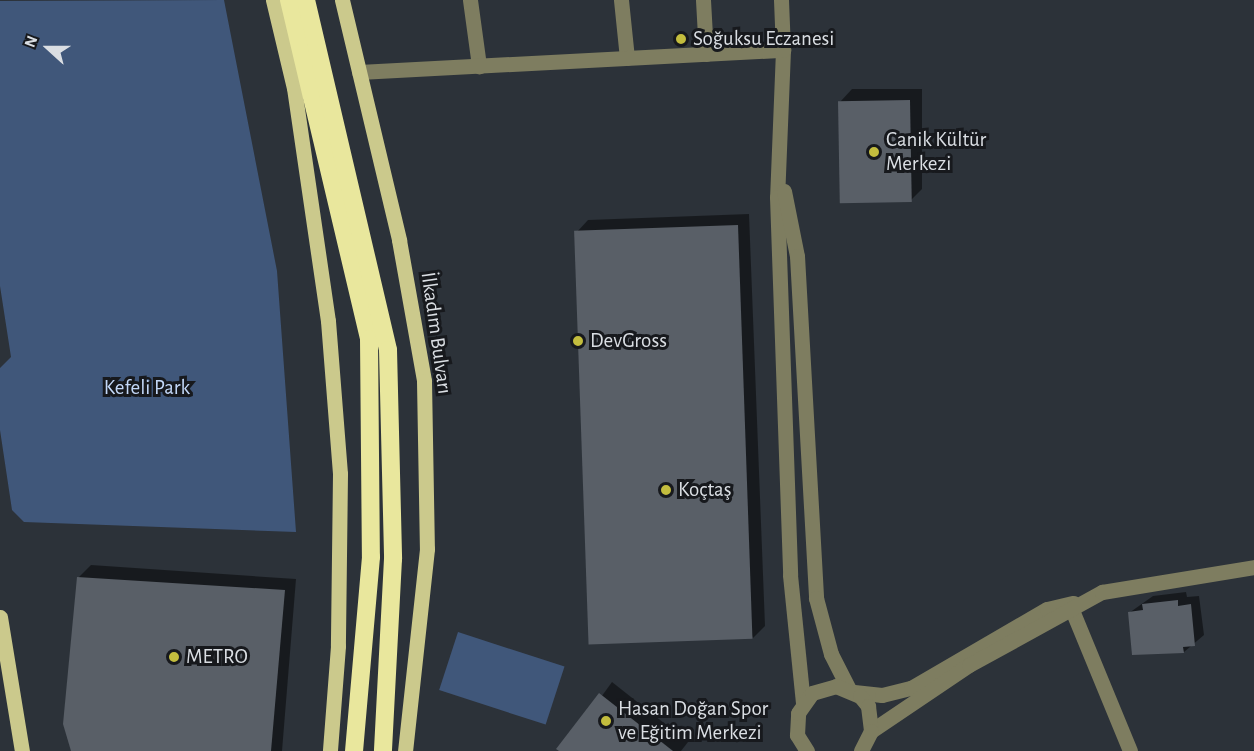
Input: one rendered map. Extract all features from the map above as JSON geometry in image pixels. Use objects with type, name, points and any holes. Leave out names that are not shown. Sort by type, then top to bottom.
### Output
[{"type":"highway","points":[[289,0],[369,339],[371,557],[354,751]]},
{"type":"highway","points":[[306,0],[388,350],[393,559],[383,751]]},
{"type":"main road","points":[[273,0],[294,88],[327,310],[340,474],[338,646],[330,751]]},
{"type":"main road","name":"İlkadım Bulvarı","points":[[342,0],[399,240],[424,381],[427,549],[410,748]]},
{"type":"main road","points":[[0,617],[22,751]]},
{"type":"street","points":[[470,0],[479,66]]},
{"type":"street","points":[[621,0],[627,58]]},
{"type":"street","points":[[703,0],[706,54]]},
{"type":"street","points":[[781,0],[783,51],[777,156],[790,575],[803,702],[796,724],[802,749]]},
{"type":"street","points":[[359,72],[783,51]]},
{"type":"street","points":[[777,156],[797,256],[816,598],[831,654],[851,691],[868,706],[868,744]]},
{"type":"street","points":[[868,744],[969,665],[1102,592],[1254,567]]},
{"type":"street","points":[[803,702],[824,688],[882,695],[912,688],[1047,609],[1093,597]]},
{"type":"street","points":[[1072,610],[1130,751]]},
{"type":"green space","name":"Kefeli Park","points":[[224,0],[277,271],[296,532],[24,522],[12,510],[0,430],[0,368],[11,357],[0,286],[0,1]]},
{"type":"green space","points":[[458,632],[565,667],[546,725],[439,690]]},
{"type":"building","name":"Canik Kültür Merkezi","points":[[910,100],[912,202],[840,203],[838,101]]},
{"type":"building","name":"Koçtaş","points":[[738,225],[752,639],[589,644],[574,231]]},
{"type":"building","name":"METRO","points":[[77,577],[285,590],[271,751],[71,751],[63,724]]},
{"type":"building","points":[[1178,600],[1178,606],[1191,604],[1195,646],[1183,647],[1184,653],[1132,655],[1128,612],[1143,610],[1142,604]]},
{"type":"building","name":"Hasan Doğan Spor ve Eğitim Merkezi","points":[[599,693],[673,751],[559,751],[556,749]]},
{"type":"place","name":"Soğuksu Eczanesi","points":[[681,39]]},
{"type":"place","name":"Canik Kültür Merkezi","points":[[874,152]]},
{"type":"place","name":"DevGross","points":[[578,341]]},
{"type":"place","name":"Koçtaş","points":[[666,490]]},
{"type":"place","name":"METRO","points":[[174,657]]},
{"type":"place","name":"Hasan Doğan Spor ve Eğitim Merkezi","points":[[606,721]]}]
